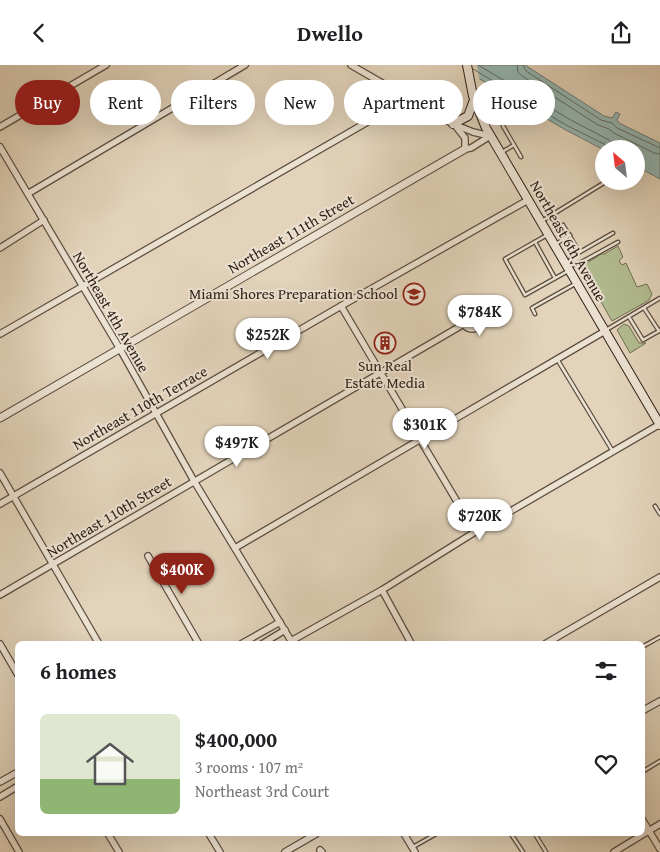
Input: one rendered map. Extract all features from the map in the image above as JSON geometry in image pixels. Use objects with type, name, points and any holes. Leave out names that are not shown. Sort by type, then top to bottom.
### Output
[{"type":"main road","name":"Northeast 6th Avenue","points":[[467,65],[473,95]]},
{"type":"main road","points":[[463,119],[468,116],[473,103]]},
{"type":"main road","name":"Northeast 6th Avenue","points":[[485,125],[660,425]]},
{"type":"street","points":[[0,127],[106,65]]},
{"type":"street","points":[[29,193],[245,65]]},
{"type":"street","points":[[350,65],[376,80]]},
{"type":"street","points":[[0,334],[364,125]]},
{"type":"street","points":[[454,125],[465,138],[465,149],[471,148],[490,136]]},
{"type":"street","points":[[455,125],[475,133],[490,136]]},
{"type":"street","name":"Northeast 4th Avenue","points":[[0,147],[120,349],[194,481],[291,641]]},
{"type":"street","name":"Northeast 111th Street","points":[[0,418],[465,149]]},
{"type":"street","name":"Northeast 110th Terrace","points":[[0,504],[528,200]]},
{"type":"street","points":[[0,248],[44,220]]},
{"type":"street","points":[[341,306],[475,532]]},
{"type":"street","name":"Northeast 110th Street","points":[[0,595],[464,324]]},
{"type":"street","points":[[235,548],[420,441],[604,331]]},
{"type":"street","points":[[294,641],[382,590],[475,532],[660,425]]},
{"type":"street","points":[[0,473],[97,641]]},
{"type":"street","points":[[148,556],[197,641]]},
{"type":"street","points":[[550,641],[660,577]]},
{"type":"street","points":[[382,590],[410,641]]},
{"type":"street","points":[[246,641],[280,622]]},
{"type":"street","points":[[267,641],[285,630]]},
{"type":"street","points":[[0,644],[15,670]]},
{"type":"street","points":[[645,709],[660,701]]},
{"type":"street","points":[[0,782],[15,774]]},
{"type":"street","points":[[0,797],[15,788]]},
{"type":"street","points":[[0,819],[19,852]]},
{"type":"street","points":[[645,824],[660,849]]},
{"type":"street","points":[[645,833],[660,824]]},
{"type":"street","points":[[109,836],[119,852]]},
{"type":"street","points":[[210,836],[220,852]]},
{"type":"street","points":[[285,852],[311,836]]},
{"type":"street","points":[[405,836],[413,850]]},
{"type":"street","points":[[614,852],[641,836]]},
{"type":"lane","points":[[503,126],[521,157]]},
{"type":"lane","points":[[500,153],[514,145]]},
{"type":"lane","points":[[540,221],[595,188]]},
{"type":"lane","points":[[563,225],[577,248]]},
{"type":"lane","points":[[568,268],[573,256],[612,233]]},
{"type":"lane","points":[[548,234],[505,259],[525,295],[555,278],[568,268],[618,242]]},
{"type":"lane","points":[[554,245],[570,235]]},
{"type":"lane","points":[[535,242],[555,278]]},
{"type":"lane","points":[[535,314],[532,308],[577,283]]},
{"type":"lane","points":[[604,331],[660,298]]},
{"type":"lane","points":[[629,317],[643,340],[659,330],[644,308]]},
{"type":"lane","points":[[557,359],[613,451]]},
{"type":"lane","points":[[655,505],[660,514]]},
{"type":"lane","points":[[645,645],[660,637]]},
{"type":"lane","points":[[645,770],[660,761]]},
{"type":"lane","points":[[413,850],[432,836]]},
{"type":"lane","points":[[512,836],[522,852]]},
{"type":"lane","points":[[536,836],[546,852]]},
{"type":"green space","points":[[618,246],[623,257],[619,261],[622,265],[626,263],[637,287],[647,284],[652,294],[649,300],[612,321],[581,267]]},
{"type":"green space","points":[[624,324],[629,326],[639,343],[646,343],[630,353],[617,330]]},
{"type":"water","points":[[456,65],[525,65],[548,80],[481,80]]},
{"type":"water","points":[[555,84],[604,116],[612,118],[616,112],[620,114],[617,120],[619,123],[660,143],[660,179],[645,171],[645,140],[595,140],[595,145],[555,124]]},
{"type":"pier","points":[[456,65],[477,65],[480,80],[477,80],[457,68]]},
{"type":"place","name":"Miami Shores Preparation School","points":[[414,294]]},
{"type":"place","name":"Sun Real Estate Media","points":[[385,343]]}]
